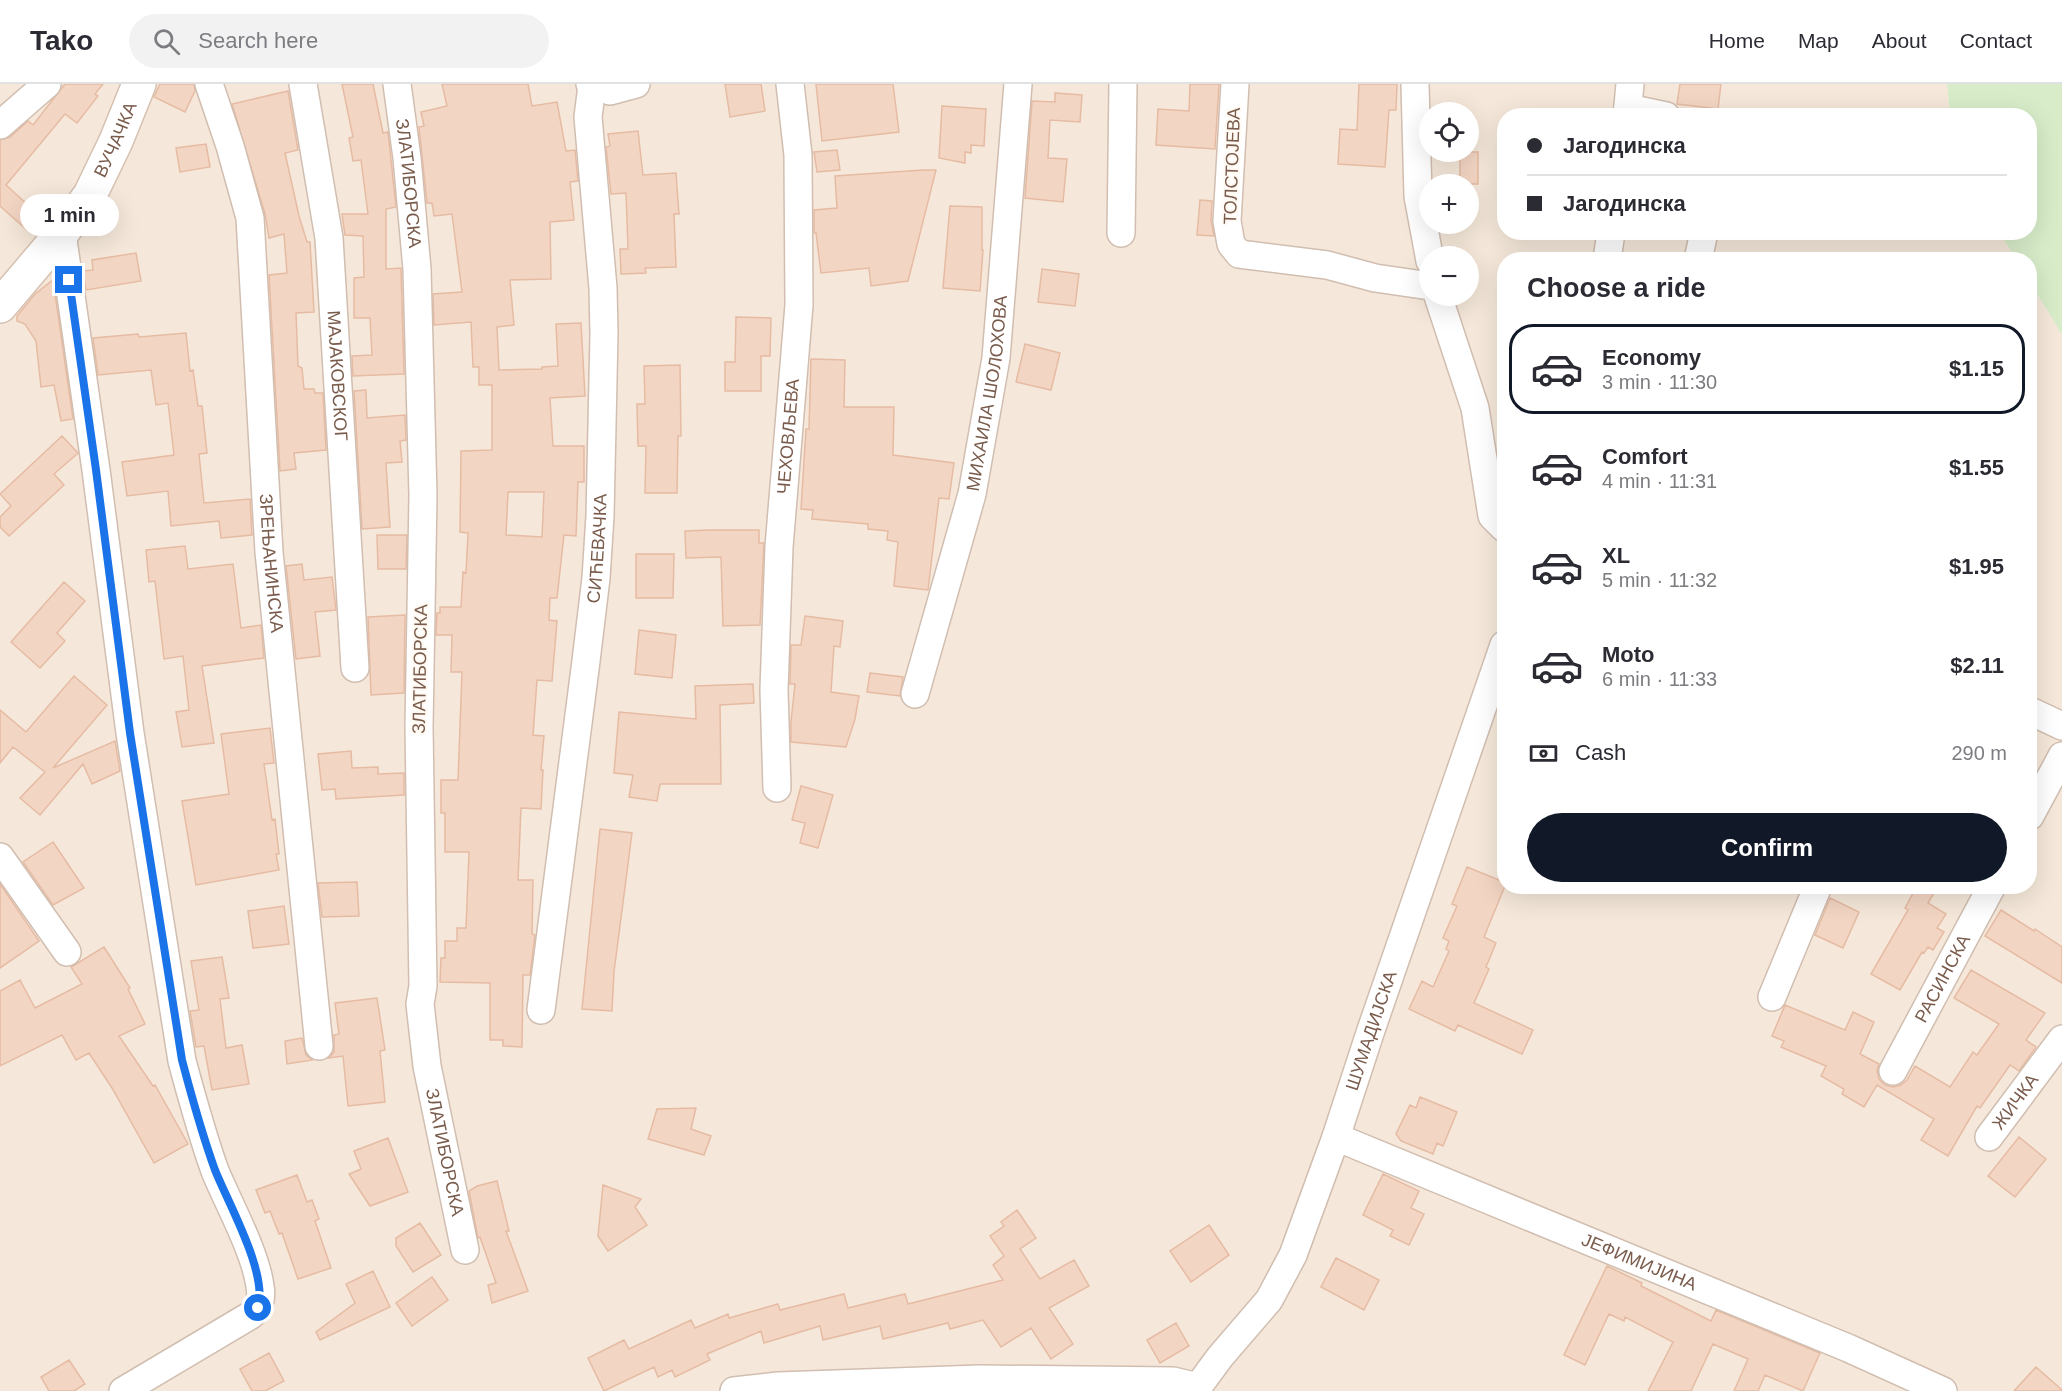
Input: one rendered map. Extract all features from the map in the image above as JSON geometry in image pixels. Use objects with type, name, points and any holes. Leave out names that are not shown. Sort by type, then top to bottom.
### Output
[{"type":"street","points":[[0,125],[47,84]]},
{"type":"street","name":"ВУЧАЧКА","points":[[0,306],[62,233],[90,195],[116,141],[139,84]]},
{"type":"street","name":"ЗРЕЊАНИНСКА","points":[[209,84],[230,146],[250,219],[269,552],[319,1046]]},
{"type":"street","name":"МАЈАКОВСКОГ","points":[[303,84],[329,238],[355,668]]},
{"type":"street","name":"ЗЛАТИБОРСКА","points":[[396,84],[407,158],[417,269],[423,495],[419,727],[423,986],[420,1004],[427,1066],[465,1250]]},
{"type":"street","points":[[591,85],[610,91],[636,84]]},
{"type":"street","name":"ЧЕХОВЉЕВА","points":[[777,788],[774,690],[779,547],[800,305],[798,155],[790,84]]},
{"type":"street","name":"МИХАИЛА ШОЛОХОВА","points":[[915,694],[972,494],[996,358],[1018,84]]},
{"type":"street","points":[[1121,233],[1123,84]]},
{"type":"street","name":"ТОЛСТОЈЕВА","points":[[1235,84],[1227,220],[1233,248],[1239,254],[1327,265],[1375,278],[1419,284]]},
{"type":"street","points":[[1415,84],[1418,196],[1427,246]]},
{"type":"street","name":"СИЋЕВАЧКА","points":[[541,1010],[596,578],[600,516],[604,334],[603,288],[588,117],[591,85]]},
{"type":"street","points":[[1628,102],[1644,108]]},
{"type":"street","points":[[62,233],[130,733],[182,1060],[194,1107],[215,1170],[258,1272],[261,1288],[258,1308],[251,1315],[123,1391]]},
{"type":"street","points":[[1441,306],[1475,408],[1492,516],[1497,521]]},
{"type":"street","name":"ШУМАДИЈСКА","points":[[1197,1389],[1220,1357],[1269,1300],[1293,1256],[1336,1137],[1497,665]]},
{"type":"street","points":[[2037,714],[2062,726]]},
{"type":"street","points":[[2037,803],[2062,756]]},
{"type":"street","points":[[0,857],[67,952]]},
{"type":"street","points":[[1772,997],[1815,894]]},
{"type":"street","name":"РАСИНСКА","points":[[1893,1071],[1988,894]]},
{"type":"street","name":"ЖИЧКА","points":[[1989,1137],[2062,1039]]},
{"type":"street","name":"ЈЕФИМИЈИНА","points":[[1336,1137],[1848,1348],[1943,1391]]},
{"type":"street","points":[[734,1391],[778,1386],[980,1379],[1173,1382],[1197,1389]]},
{"type":"shaded area","points":[[0,84],[1947,84],[1949,108],[1497,108],[1497,240],[2004,240],[2011,252],[1497,252],[1497,894],[2037,894],[2037,294],[2062,335],[2062,1391],[0,1391]]},
{"type":"green space","points":[[1947,84],[2062,84],[2062,335],[2037,294],[2037,252],[2011,252],[2004,240],[2037,240],[2037,108],[1949,108]]},
{"type":"building","points":[[65,84],[103,84],[95,94],[98,96],[77,123],[65,114],[6,185],[40,216],[27,230],[0,206],[0,140],[10,137],[28,121],[33,125]]},
{"type":"building","points":[[160,84],[194,84],[195,91],[185,112],[154,97]]},
{"type":"building","points":[[342,84],[373,84],[383,133],[388,132],[396,207],[386,209],[386,269],[401,268],[404,374],[353,376],[352,356],[372,355],[370,318],[354,318],[354,278],[364,277],[363,236],[345,235],[342,214],[368,214],[361,160],[353,161],[349,138],[353,137]]},
{"type":"building","points":[[442,84],[528,84],[532,106],[557,102],[566,151],[575,150],[578,181],[570,182],[574,220],[550,222],[551,279],[510,280],[514,325],[497,327],[499,370],[542,369],[542,367],[558,366],[556,324],[581,323],[585,396],[550,398],[553,446],[584,446],[584,482],[578,482],[576,536],[564,535],[557,598],[550,598],[549,620],[557,621],[552,681],[537,680],[533,735],[544,736],[541,809],[521,808],[518,880],[533,880],[532,934],[535,935],[530,975],[523,975],[522,1047],[503,1046],[503,1040],[490,1040],[490,983],[440,982],[441,958],[445,958],[445,941],[457,941],[457,928],[466,928],[469,852],[445,852],[445,813],[441,813],[441,780],[458,780],[462,672],[451,672],[452,635],[436,635],[437,613],[440,613],[440,607],[461,607],[468,533],[460,532],[461,451],[492,450],[492,385],[479,385],[479,367],[473,367],[471,322],[434,325],[433,294],[462,292],[452,214],[434,216],[432,203],[427,203],[419,127],[424,126],[421,112],[447,106]],"holes":[[[508,492],[544,492],[542,537],[506,535]]]},
{"type":"building","points":[[725,84],[761,84],[765,111],[730,117]]},
{"type":"building","points":[[816,84],[893,84],[899,132],[822,141]]},
{"type":"building","points":[[1190,84],[1219,84],[1215,149],[1156,145],[1158,109],[1189,111]]},
{"type":"building","points":[[1359,84],[1397,84],[1396,110],[1389,110],[1385,167],[1338,164],[1340,129],[1357,130]]},
{"type":"building","points":[[1680,84],[1721,84],[1718,108],[1677,104]]},
{"type":"building","points":[[288,91],[298,150],[285,153],[299,216],[307,242],[310,242],[314,312],[296,313],[298,366],[302,368],[304,389],[314,389],[315,393],[323,393],[326,450],[294,453],[296,469],[280,471],[269,275],[287,273],[284,234],[269,238],[265,214],[232,104]]},
{"type":"building","points":[[1055,93],[1082,95],[1080,122],[1050,120],[1048,158],[1067,159],[1063,202],[1025,198],[1032,101],[1055,102]]},
{"type":"building","points":[[942,106],[986,109],[984,146],[971,145],[971,153],[965,152],[965,163],[939,158]]},
{"type":"building","points":[[638,131],[643,175],[676,173],[679,214],[674,214],[676,267],[645,268],[646,273],[621,274],[620,249],[628,249],[626,193],[611,194],[606,147],[610,146],[608,134]]},
{"type":"building","points":[[206,144],[210,167],[180,172],[176,148]]},
{"type":"building","points":[[837,150],[840,170],[817,172],[814,152]]},
{"type":"building","points":[[1460,162],[1478,162],[1478,174],[1460,174]]},
{"type":"building","points":[[936,170],[908,281],[871,286],[869,268],[821,273],[816,233],[814,233],[814,210],[837,208],[835,176]]},
{"type":"building","points":[[1200,200],[1212,201],[1211,220],[1214,236],[1197,235]]},
{"type":"building","points":[[950,206],[982,207],[983,250],[980,291],[943,288]]},
{"type":"building","points":[[136,253],[141,281],[86,290],[83,271],[93,270],[92,260]]},
{"type":"building","points":[[1042,269],[1079,274],[1075,306],[1038,302]]},
{"type":"building","points":[[53,280],[73,419],[61,421],[54,385],[41,387],[36,341],[25,324],[17,321],[17,316],[35,294]]},
{"type":"building","points":[[736,317],[771,318],[770,356],[761,356],[761,391],[725,391],[725,362],[735,362]]},
{"type":"building","points":[[186,333],[190,371],[193,370],[198,406],[202,406],[207,453],[199,454],[204,503],[250,499],[252,535],[221,538],[219,521],[171,526],[168,491],[127,496],[122,462],[174,455],[168,403],[156,405],[151,370],[98,375],[93,338]]},
{"type":"building","points":[[1025,344],[1060,353],[1051,390],[1016,382]]},
{"type":"building","points":[[811,359],[845,360],[844,407],[894,407],[893,455],[954,463],[949,499],[939,498],[928,590],[894,586],[898,542],[887,540],[888,531],[868,529],[868,524],[812,519],[813,510],[801,509],[806,429],[809,429]]},
{"type":"building","points":[[680,365],[681,436],[678,436],[677,493],[645,493],[646,446],[638,446],[637,404],[645,404],[644,366]]},
{"type":"building","points":[[366,390],[367,418],[405,415],[406,440],[400,441],[402,462],[386,463],[390,527],[362,529],[354,391]]},
{"type":"building","points":[[62,436],[78,453],[54,474],[64,485],[9,536],[0,527],[0,517],[11,506],[0,494]]},
{"type":"building","points":[[759,530],[759,543],[764,543],[760,625],[723,626],[721,557],[686,558],[685,531]]},
{"type":"building","points":[[377,535],[407,535],[406,569],[378,569]]},
{"type":"building","points":[[185,546],[188,569],[233,564],[241,628],[261,625],[264,658],[202,666],[214,743],[182,747],[176,712],[189,710],[183,656],[164,659],[155,581],[149,582],[146,550]]},
{"type":"building","points":[[636,554],[674,554],[673,598],[636,598]]},
{"type":"building","points":[[302,564],[304,580],[332,577],[336,610],[315,612],[320,656],[296,659],[286,566]]},
{"type":"building","points":[[64,582],[85,601],[57,633],[65,641],[40,668],[11,642]]},
{"type":"building","points":[[405,615],[404,693],[371,695],[368,617]]},
{"type":"building","points":[[805,616],[843,621],[840,647],[834,646],[831,692],[859,696],[855,719],[846,747],[791,742],[795,684],[790,684],[791,645],[801,645]]},
{"type":"building","points":[[639,630],[676,635],[672,678],[635,674]]},
{"type":"building","points":[[870,673],[903,677],[900,696],[867,692]]},
{"type":"building","points":[[74,676],[107,705],[53,768],[115,741],[120,771],[92,784],[83,764],[40,815],[20,798],[45,772],[13,747],[0,763],[0,710],[26,732]]},
{"type":"building","points":[[753,684],[754,703],[720,705],[721,784],[660,784],[657,801],[629,797],[633,775],[614,773],[619,712],[696,719],[695,686]]},
{"type":"building","points":[[270,728],[274,763],[264,764],[272,820],[275,819],[279,870],[196,885],[182,801],[229,794],[221,734]]},
{"type":"building","points":[[351,751],[352,768],[378,767],[378,774],[404,773],[404,795],[336,799],[335,789],[322,790],[318,754]]},
{"type":"building","points":[[801,786],[833,795],[818,848],[800,843],[805,823],[792,820]]},
{"type":"building","points":[[600,829],[632,833],[614,972],[612,1011],[582,1009]]},
{"type":"building","points":[[53,842],[84,888],[53,905],[23,862]]},
{"type":"building","points":[[1467,867],[1497,879],[1497,894],[1502,894],[1484,937],[1496,943],[1486,967],[1489,969],[1474,1003],[1533,1030],[1522,1054],[1458,1025],[1455,1031],[1409,1009],[1422,981],[1433,987],[1449,951],[1446,949],[1449,941],[1443,938],[1457,906],[1452,904]]},
{"type":"building","points":[[357,882],[359,916],[322,917],[318,883]]},
{"type":"building","points":[[0,884],[39,941],[0,968]]},
{"type":"building","points":[[1913,894],[1933,894],[1928,903],[1946,914],[1937,928],[1944,932],[1933,950],[1928,947],[1924,953],[1922,952],[1900,990],[1871,974],[1908,910],[1905,908]]},
{"type":"building","points":[[1830,898],[1859,912],[1843,948],[1815,935]]},
{"type":"building","points":[[284,906],[289,944],[253,948],[248,911]]},
{"type":"building","points":[[2001,910],[2062,947],[2062,983],[1985,936]]},
{"type":"building","points":[[104,947],[130,988],[128,989],[145,1024],[119,1036],[153,1086],[155,1085],[188,1144],[154,1163],[112,1088],[89,1053],[76,1060],[62,1035],[0,1066],[0,991],[20,980],[35,1008],[82,984],[71,967]]},
{"type":"building","points":[[222,957],[229,998],[220,999],[226,1048],[242,1045],[249,1084],[212,1090],[204,1046],[196,1047],[190,1011],[199,1010],[191,961]]},
{"type":"building","points":[[1971,970],[2045,1013],[2026,1040],[2036,1047],[2019,1071],[2010,1065],[1980,1108],[1977,1106],[1948,1156],[1921,1140],[1934,1119],[1877,1085],[1864,1107],[1842,1094],[1844,1089],[1821,1076],[1826,1066],[1781,1047],[1784,1041],[1772,1036],[1785,1005],[1845,1030],[1853,1012],[1874,1022],[1860,1054],[1879,1064],[1877,1071],[1879,1079],[1885,1085],[1893,1087],[1901,1085],[1907,1080],[1915,1066],[1950,1087],[1973,1052],[1977,1055],[1999,1024],[1954,998]]},
{"type":"building","points":[[377,998],[385,1050],[380,1051],[385,1102],[348,1106],[343,1056],[329,1058],[334,1052],[334,1035],[339,1034],[335,1003]]},
{"type":"building","points":[[302,1038],[306,1055],[312,1060],[287,1064],[285,1041]]},
{"type":"building","points":[[1420,1097],[1457,1112],[1443,1146],[1437,1143],[1433,1154],[1401,1141],[1396,1134],[1410,1105],[1416,1108]]},
{"type":"building","points":[[696,1108],[691,1129],[711,1136],[704,1155],[648,1139],[657,1109]]},
{"type":"building","points":[[2019,1137],[2046,1159],[2015,1197],[1988,1176]]},
{"type":"building","points":[[388,1138],[408,1192],[370,1206],[349,1174],[361,1169],[354,1151]]},
{"type":"building","points":[[1383,1174],[1419,1191],[1411,1208],[1424,1214],[1409,1245],[1390,1236],[1393,1230],[1363,1215]]},
{"type":"building","points":[[297,1175],[307,1202],[312,1200],[319,1219],[315,1221],[331,1268],[298,1279],[282,1233],[279,1234],[270,1211],[265,1213],[256,1190]]},
{"type":"building","points":[[497,1181],[509,1231],[506,1231],[528,1291],[492,1303],[488,1285],[496,1283],[480,1237],[478,1238],[469,1191],[477,1186]]},
{"type":"building","points":[[603,1185],[641,1199],[635,1207],[647,1225],[608,1251],[598,1236]]},
{"type":"building","points":[[1017,1210],[1036,1238],[1020,1249],[1040,1279],[1074,1260],[1089,1286],[1049,1308],[1073,1344],[1051,1359],[1031,1328],[1001,1347],[983,1320],[950,1329],[948,1323],[883,1339],[880,1326],[823,1340],[820,1326],[764,1343],[761,1331],[707,1354],[710,1360],[675,1377],[672,1370],[658,1377],[654,1367],[604,1391],[588,1358],[624,1340],[629,1349],[691,1320],[695,1328],[728,1314],[729,1318],[778,1304],[780,1310],[844,1294],[848,1308],[905,1294],[908,1304],[1003,1280],[993,1265],[1004,1256],[990,1236],[1004,1226],[1001,1222]]},
{"type":"building","points":[[420,1223],[441,1255],[413,1272],[396,1246],[396,1238]]},
{"type":"building","points":[[1209,1225],[1229,1255],[1191,1282],[1170,1251]]},
{"type":"building","points":[[1336,1258],[1379,1280],[1364,1310],[1321,1287]]},
{"type":"building","points":[[1607,1266],[1711,1321],[1716,1310],[1820,1353],[1803,1391],[1765,1375],[1758,1391],[1734,1391],[1748,1359],[1713,1344],[1691,1391],[1648,1391],[1673,1342],[1625,1317],[1624,1321],[1609,1314],[1585,1365],[1564,1355]]},
{"type":"building","points":[[373,1271],[390,1307],[320,1340],[316,1332],[355,1303],[346,1284]]},
{"type":"building","points":[[432,1277],[448,1300],[412,1326],[396,1303]]},
{"type":"building","points":[[1176,1323],[1189,1346],[1160,1363],[1147,1340]]},
{"type":"building","points":[[269,1353],[284,1381],[265,1391],[252,1391],[240,1369]]},
{"type":"building","points":[[69,1360],[85,1384],[74,1391],[49,1391],[41,1377]]},
{"type":"building","points":[[2036,1367],[2062,1390],[2062,1391],[2014,1391]]},
{"type":"route","points":[[69,280],[130,733],[182,1060],[194,1107],[215,1170],[258,1272],[261,1298],[258,1308]]}]
